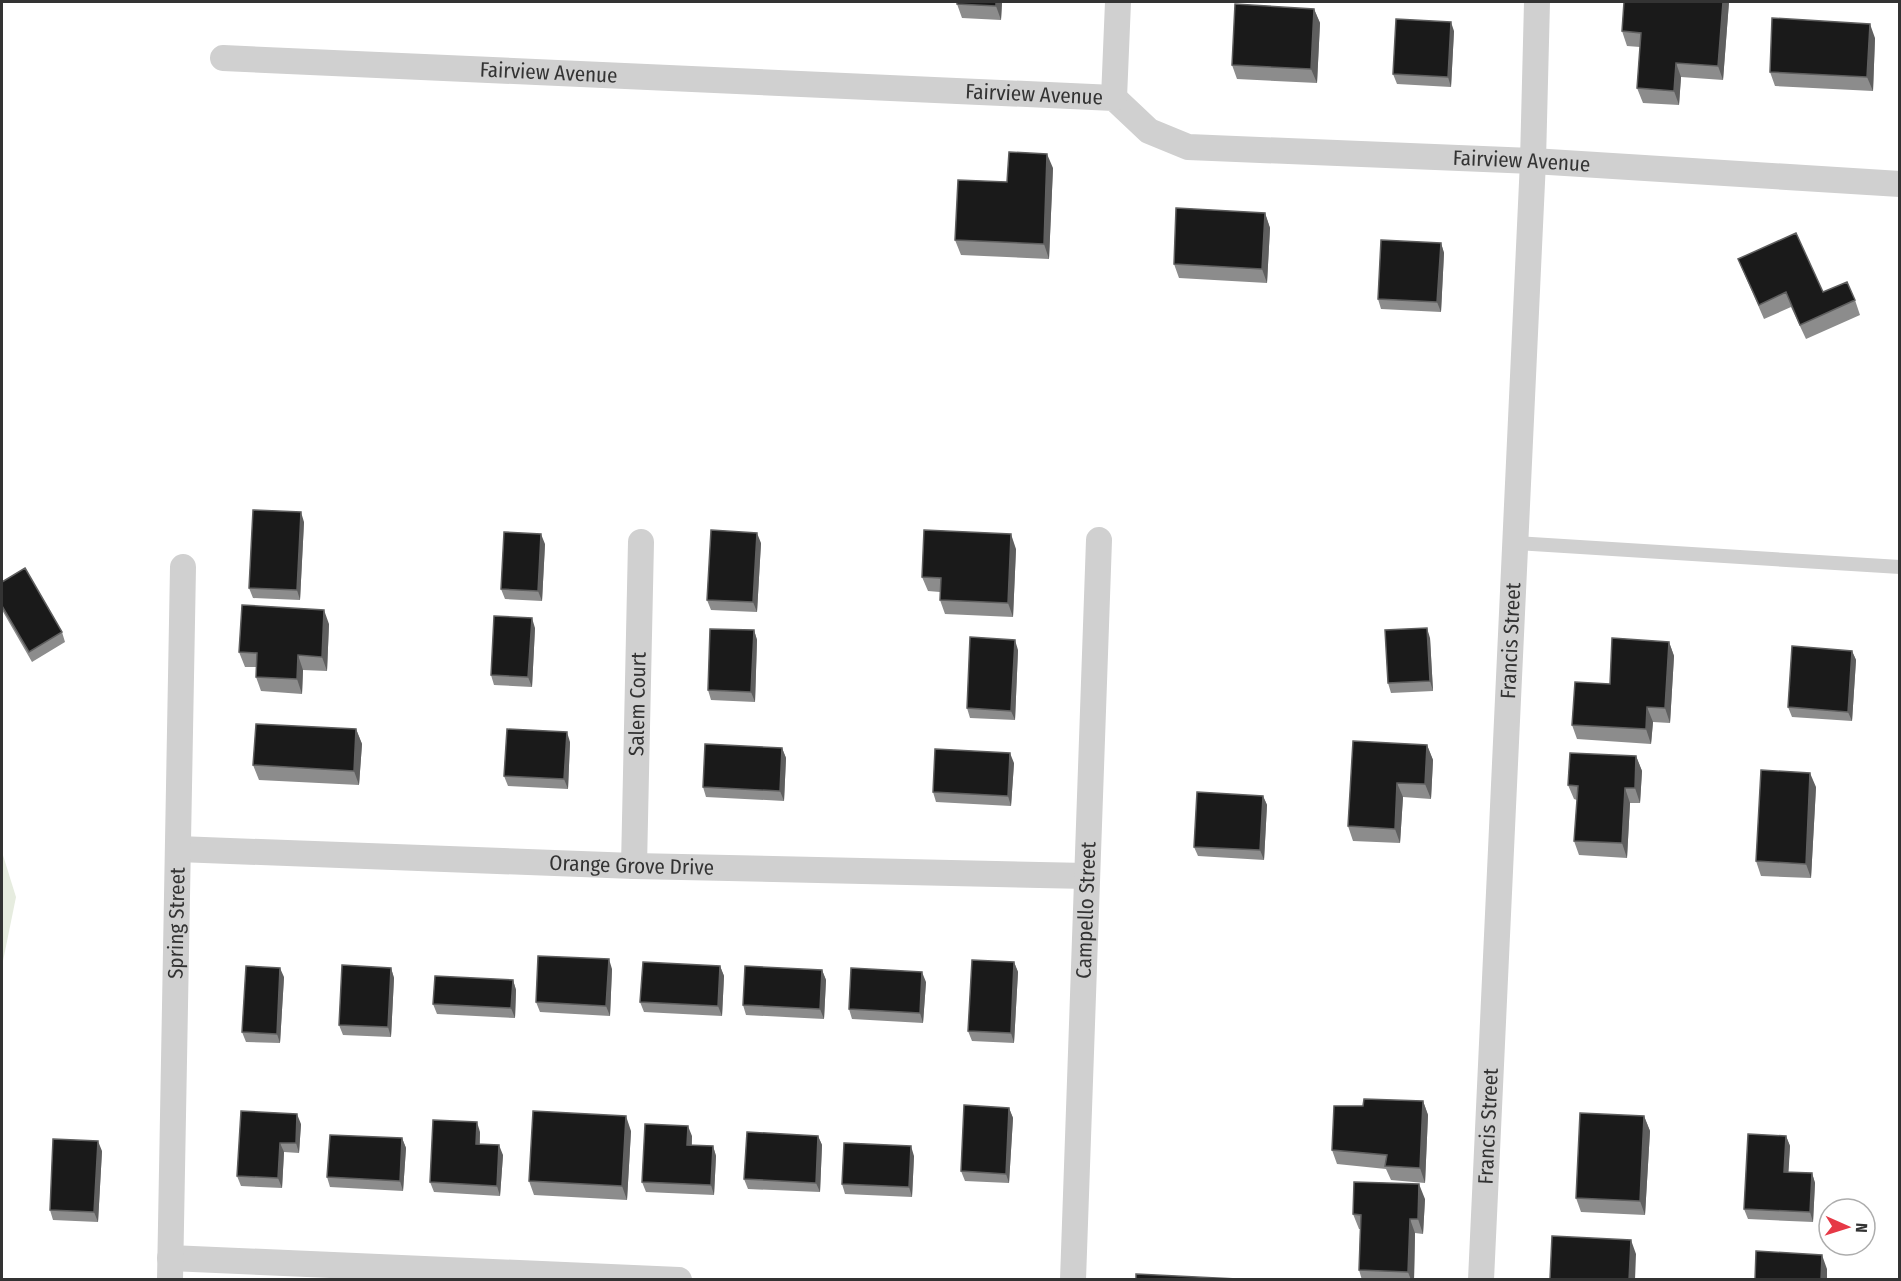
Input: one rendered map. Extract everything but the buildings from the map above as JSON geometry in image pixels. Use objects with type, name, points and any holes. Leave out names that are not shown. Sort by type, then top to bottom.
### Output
[{"type":"street","points":[[1114,98],[1118,2]]},
{"type":"street","name":"Francis Street","points":[[1481,1280],[1533,161],[1537,2]]},
{"type":"street","name":"Fairview Avenue","points":[[223,58],[1114,98],[1149,131],[1188,147],[1533,161],[1899,184]]},
{"type":"street","name":"Campello Street","points":[[1073,1280],[1099,540]]},
{"type":"street","name":"Salem Court","points":[[634,866],[641,542]]},
{"type":"street","name":"Spring Street","points":[[170,1269],[183,567]]},
{"type":"street","name":"Orange Grove Drive","points":[[178,849],[634,866],[1087,876]]},
{"type":"street","points":[[170,1269],[679,1280]]},
{"type":"lane","points":[[1515,543],[1899,567]]},
{"type":"shaded area","points":[[2,852],[16,897],[2,966]]}]
